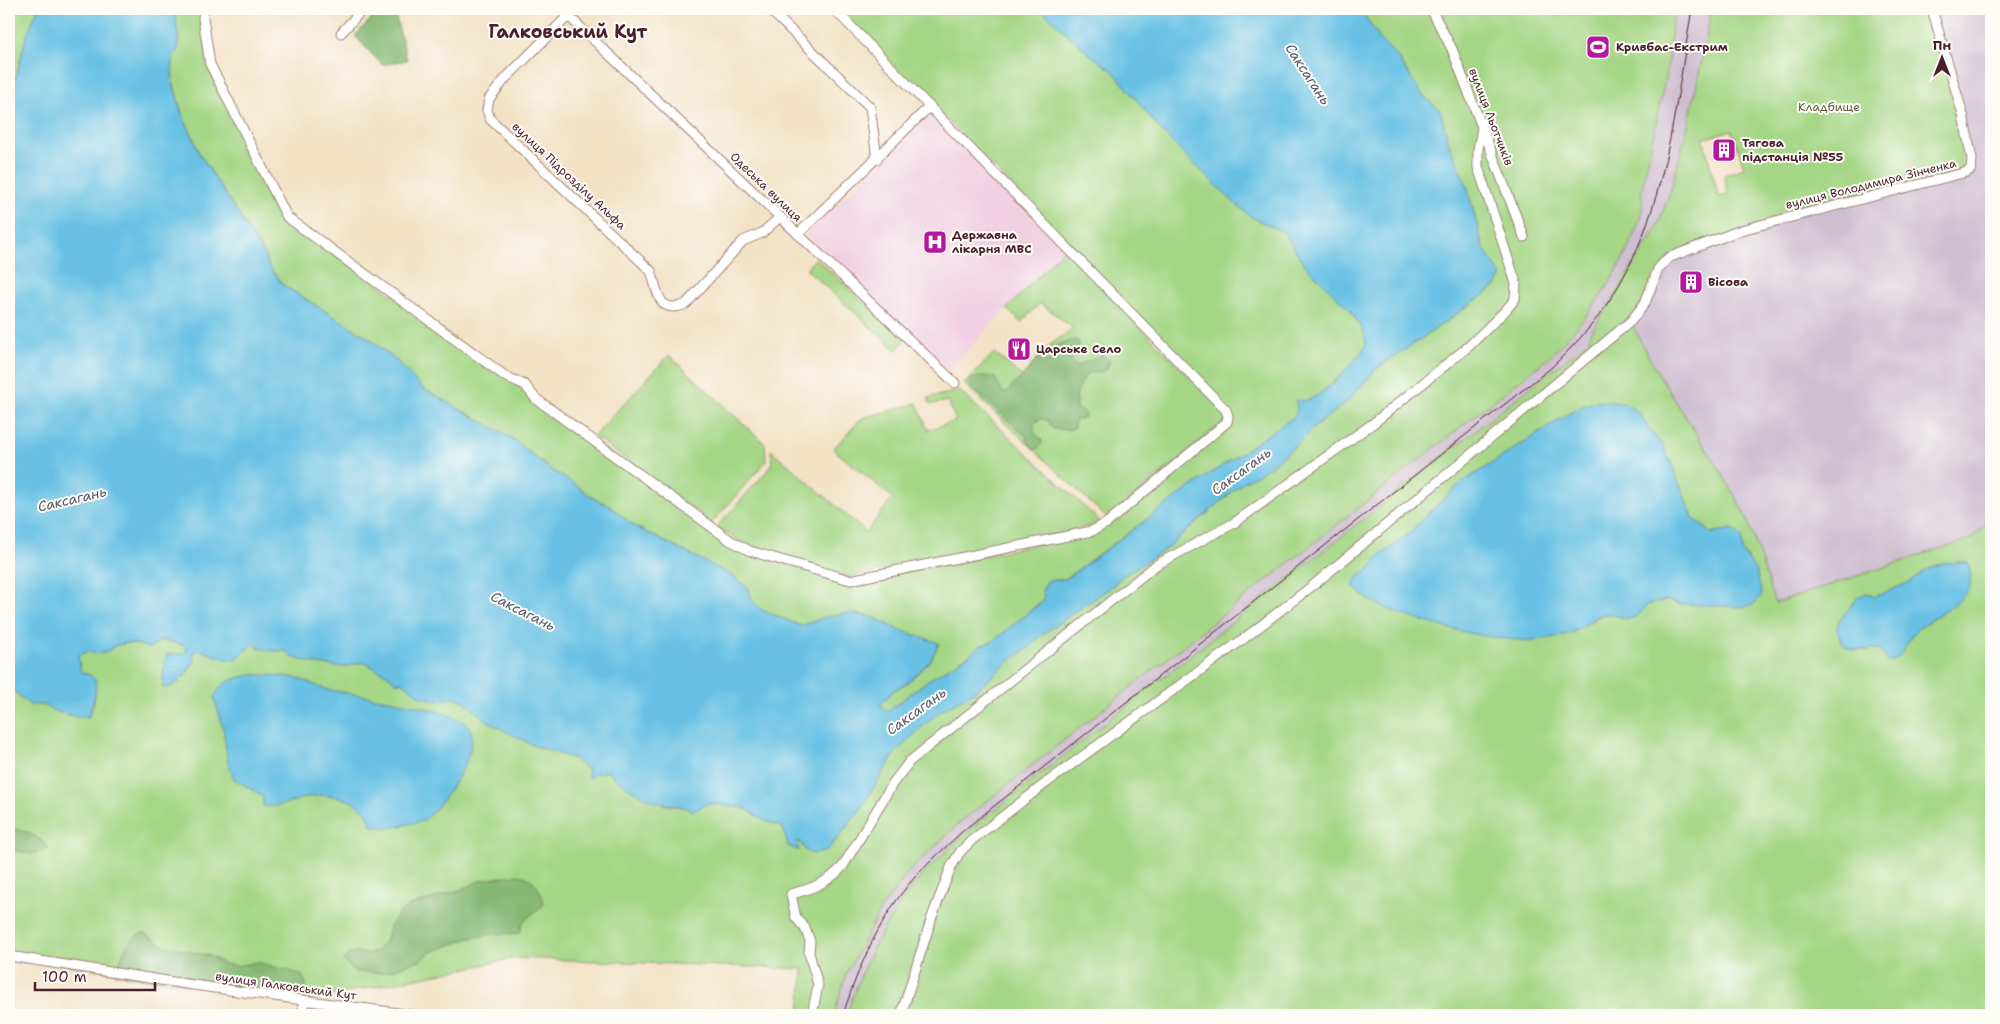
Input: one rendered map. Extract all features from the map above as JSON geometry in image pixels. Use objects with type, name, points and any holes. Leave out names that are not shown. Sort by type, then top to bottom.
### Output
[{"type":"street","points":[[204,9],[203,18],[210,64],[287,217],[505,376],[526,385],[535,398],[731,541],[750,552],[850,580],[1092,531],[1115,517],[1227,422],[1226,410],[834,9]]},
{"type":"street","points":[[340,33],[363,9]]},
{"type":"street","points":[[769,9],[870,107],[877,159]]},
{"type":"street","name":"вулиця Льотчиків","points":[[1432,9],[1452,49],[1524,236]]},
{"type":"street","name":"вулиця Володимира Зінченка","points":[[901,1015],[932,917],[951,867],[960,852],[972,840],[1316,583],[1631,321],[1645,303],[1658,269],[1668,258],[1741,230],[1932,182],[1972,169],[1972,159],[1963,115],[1932,9]]},
{"type":"street","name":"вулиця Підрозділу Альфа","points":[[568,11],[489,99],[487,110],[490,119],[651,271],[658,299],[663,304],[678,307],[686,304],[743,241],[762,233],[780,217]]},
{"type":"street","name":"Одеська вулиця","points":[[568,11],[780,217],[955,383]]},
{"type":"street","points":[[798,234],[930,106]]},
{"type":"street","points":[[812,1015],[818,985],[810,959],[810,942],[805,928],[796,918],[790,894],[823,884],[838,872],[893,783],[910,761],[1156,565],[1234,523],[1376,422],[1469,346],[1515,299],[1516,283],[1478,167],[1478,149],[1482,128]]},
{"type":"street","name":"вулиця Галковський Кут","points":[[9,956],[124,975],[412,1015]]},
{"type":"street","points":[[302,1015],[304,1001]]},
{"type":"shaded area","points":[[1674,9],[1712,9],[1689,122],[1671,190],[1655,232],[1633,265],[1589,340],[968,831],[918,880],[876,942],[853,994],[847,1015],[834,1015],[847,972],[881,909],[906,875],[958,824],[1519,382],[1547,359],[1576,330],[1603,293],[1624,258],[1638,225],[1644,202],[1641,194],[1667,70]]},
{"type":"shaded area","points":[[1933,9],[1991,9],[1991,207],[1986,206],[1991,216],[1991,518],[1973,538],[1775,604],[1745,514],[1719,469],[1653,366],[1631,321],[1658,269]]},
{"type":"shaded area","name":"Державна лікарня МВС","points":[[931,112],[1064,249],[948,370],[805,235]]},
{"type":"green space","points":[[9,9],[38,9],[26,37],[17,73],[9,90]]},
{"type":"green space","points":[[174,9],[201,9],[207,65],[284,218],[524,388],[730,543],[850,583],[1092,533],[1231,417],[1010,184],[838,9],[1041,9],[1087,52],[1114,72],[1164,134],[1201,169],[1269,226],[1284,232],[1304,264],[1350,310],[1364,332],[1366,345],[1357,358],[1335,381],[1303,404],[1294,417],[1188,489],[1065,579],[1047,581],[1043,590],[1044,599],[992,643],[979,646],[971,654],[930,679],[888,711],[880,705],[893,691],[908,682],[930,661],[939,644],[900,630],[872,617],[849,613],[825,617],[801,626],[762,610],[752,600],[747,587],[731,575],[634,526],[607,504],[596,500],[550,469],[510,437],[422,388],[398,362],[369,338],[283,285],[268,265],[264,254],[199,153],[182,114],[172,79],[173,57],[178,49]]},
{"type":"green space","points":[[380,9],[394,9],[407,60],[382,65],[355,36]]},
{"type":"green space","points":[[1360,9],[1674,9],[1667,70],[1641,193],[1643,203],[1641,214],[1618,269],[1586,316],[1547,359],[958,824],[906,875],[881,909],[847,972],[834,1015],[800,1015],[803,969],[516,958],[304,1001],[9,956],[9,687],[30,704],[44,705],[52,710],[77,717],[88,717],[93,706],[95,692],[90,675],[81,672],[78,656],[86,652],[104,653],[114,646],[127,643],[150,648],[161,640],[184,645],[187,650],[184,654],[167,655],[163,688],[190,669],[194,661],[193,653],[199,650],[215,654],[219,657],[253,643],[259,648],[287,651],[297,659],[317,664],[343,667],[363,662],[390,676],[395,682],[402,682],[422,697],[439,701],[456,698],[464,701],[486,720],[535,746],[575,759],[588,770],[596,773],[608,771],[628,787],[658,802],[690,809],[709,803],[745,808],[765,821],[783,827],[788,846],[798,850],[796,841],[799,841],[806,851],[834,843],[858,813],[896,752],[925,724],[942,710],[974,692],[1043,634],[1110,588],[1124,575],[1166,549],[1242,483],[1268,468],[1312,429],[1349,400],[1377,368],[1495,287],[1502,276],[1483,248],[1467,186],[1449,144],[1440,110],[1423,96],[1396,55],[1380,39]]},
{"type":"green space","name":"Кладбище","points":[[1712,9],[1932,9],[1956,88],[1971,169],[1741,230],[1668,258],[1631,321],[1657,371],[1717,464],[1744,513],[1775,603],[1973,538],[1991,518],[1991,1015],[847,1015],[867,961],[895,910],[924,873],[968,831],[1589,341],[1590,333],[1615,297],[1655,232],[1671,190],[1689,122]],"holes":[[[1732,130],[1744,168],[1724,175],[1728,194],[1719,197],[1703,139]],[[1590,403],[1640,414],[1651,432],[1664,447],[1693,518],[1711,533],[1733,529],[1742,551],[1749,559],[1699,604],[1680,604],[1666,600],[1647,605],[1627,619],[1611,614],[1601,615],[1574,632],[1491,636],[1444,627],[1381,606],[1369,569],[1378,558],[1411,532],[1419,522],[1460,484],[1573,411]],[[1967,562],[1959,601],[1915,631],[1903,649],[1855,651],[1844,645],[1839,633],[1841,620],[1861,597],[1867,593],[1874,597],[1911,582],[1925,571],[1941,563]]]},
{"type":"green space","points":[[1064,249],[1224,412],[1224,421],[1107,518],[964,384],[994,353],[1022,376],[1046,348],[1073,328],[1040,303],[1021,323],[1007,309]]},
{"type":"green space","points":[[816,258],[905,340],[896,350],[806,269]]},
{"type":"green space","points":[[1076,340],[1079,342],[1078,349],[1071,355],[1071,363],[1078,366],[1102,355],[1110,361],[1107,369],[1088,373],[1082,381],[1077,394],[1076,408],[1085,412],[1085,417],[1075,421],[1074,428],[1067,430],[1053,429],[1047,420],[1041,419],[1034,423],[1034,432],[1041,439],[1042,444],[1036,450],[1029,444],[1026,436],[968,385],[969,380],[982,376],[995,378],[1003,393],[1007,392],[1047,350],[1059,344]]},
{"type":"green space","points":[[669,355],[765,444],[766,461],[712,523],[594,436]]},
{"type":"green space","points":[[960,391],[1101,522],[1092,526],[851,577],[751,549],[717,527],[772,464],[771,450],[866,532],[893,498],[833,449],[862,418],[917,403],[928,430],[956,421],[948,401],[933,404],[929,403],[928,399]]},
{"type":"green space","points":[[9,829],[32,834],[49,849],[31,854],[9,849]]},
{"type":"green space","points":[[515,875],[527,877],[535,884],[544,904],[523,922],[520,933],[494,934],[469,938],[431,952],[420,960],[382,973],[355,972],[343,960],[350,953],[373,953],[384,944],[392,922],[401,911],[409,906],[457,891],[482,880]]},
{"type":"green space","points":[[145,933],[163,945],[210,956],[224,964],[237,966],[257,962],[301,974],[306,983],[304,1001],[115,974],[125,948],[133,938]]},
{"type":"water","name":"Саксагань","points":[[38,9],[174,9],[178,49],[173,57],[172,79],[182,114],[199,153],[264,254],[268,265],[283,285],[369,338],[398,362],[422,388],[510,437],[550,469],[596,500],[607,504],[634,526],[731,575],[747,587],[752,600],[762,610],[801,626],[825,617],[849,613],[872,617],[900,630],[939,643],[930,661],[908,682],[893,691],[880,705],[888,711],[930,679],[971,654],[979,646],[992,642],[1044,600],[1043,590],[1047,581],[1066,579],[1188,489],[1294,417],[1297,411],[1296,400],[1304,401],[1312,398],[1329,386],[1347,369],[1366,345],[1364,332],[1350,310],[1304,264],[1284,232],[1251,217],[1227,196],[1164,134],[1114,72],[1087,52],[1041,9],[1360,9],[1380,39],[1396,55],[1423,96],[1440,110],[1449,144],[1467,186],[1483,248],[1502,276],[1495,287],[1377,368],[1349,400],[1312,429],[1268,468],[1242,483],[1166,549],[1124,575],[1110,588],[1043,634],[974,692],[942,710],[925,724],[896,752],[858,813],[828,849],[821,853],[812,854],[806,851],[799,841],[796,841],[799,850],[788,846],[783,827],[765,821],[745,808],[709,803],[693,811],[685,807],[655,801],[642,796],[624,785],[608,771],[596,773],[588,778],[588,770],[575,759],[535,746],[503,730],[486,720],[464,701],[448,698],[439,701],[422,697],[402,682],[395,682],[390,676],[363,662],[343,667],[317,664],[291,657],[287,651],[273,651],[253,643],[236,660],[222,658],[199,650],[193,653],[194,661],[182,679],[178,683],[163,688],[163,674],[167,654],[184,654],[187,650],[184,645],[161,640],[150,648],[128,643],[115,646],[104,653],[88,652],[78,656],[81,672],[90,675],[96,681],[95,695],[88,717],[77,717],[52,710],[44,705],[30,705],[9,687],[9,90],[17,73],[26,37]]},
{"type":"water","points":[[1605,401],[1626,404],[1640,414],[1651,432],[1664,447],[1693,518],[1711,533],[1733,529],[1742,537],[1742,551],[1756,571],[1762,596],[1753,605],[1742,607],[1680,604],[1666,600],[1647,605],[1635,617],[1624,618],[1607,614],[1600,615],[1571,633],[1538,640],[1517,640],[1466,632],[1408,617],[1383,607],[1364,596],[1353,585],[1359,576],[1371,568],[1377,558],[1411,532],[1419,522],[1460,484],[1573,411],[1590,403]]},
{"type":"water","points":[[1967,562],[1970,575],[1969,586],[1963,596],[1955,604],[1915,632],[1900,655],[1892,661],[1887,661],[1880,649],[1853,650],[1844,646],[1837,630],[1838,622],[1858,597],[1867,593],[1874,597],[1910,582],[1925,571],[1941,563]]},
{"type":"water","points":[[252,675],[276,675],[295,678],[330,690],[406,704],[448,715],[463,722],[470,729],[472,739],[465,765],[449,791],[424,821],[384,828],[378,827],[371,825],[368,816],[356,803],[347,799],[327,796],[308,797],[286,804],[263,806],[263,796],[234,779],[228,762],[223,728],[214,697],[226,683]]},
{"type":"tram line","points":[[843,1015],[863,960],[892,908],[915,877],[965,829],[1552,367],[1591,326],[1605,308],[1630,265],[1656,195],[1666,158],[1692,9]]},
{"type":"place","name":"Кривбас-Екстрим","points":[[1598,47]]},
{"type":"place","name":"Тягова підстанція №55","points":[[1724,150]]},
{"type":"place","name":"Державна лікарня МВС","points":[[935,242]]},
{"type":"place","name":"Вісова","points":[[1691,282]]},
{"type":"place","name":"Царське Село","points":[[1019,349]]},
{"type":"district","name":"Галковський Кут","points":[[568,32]]}]
